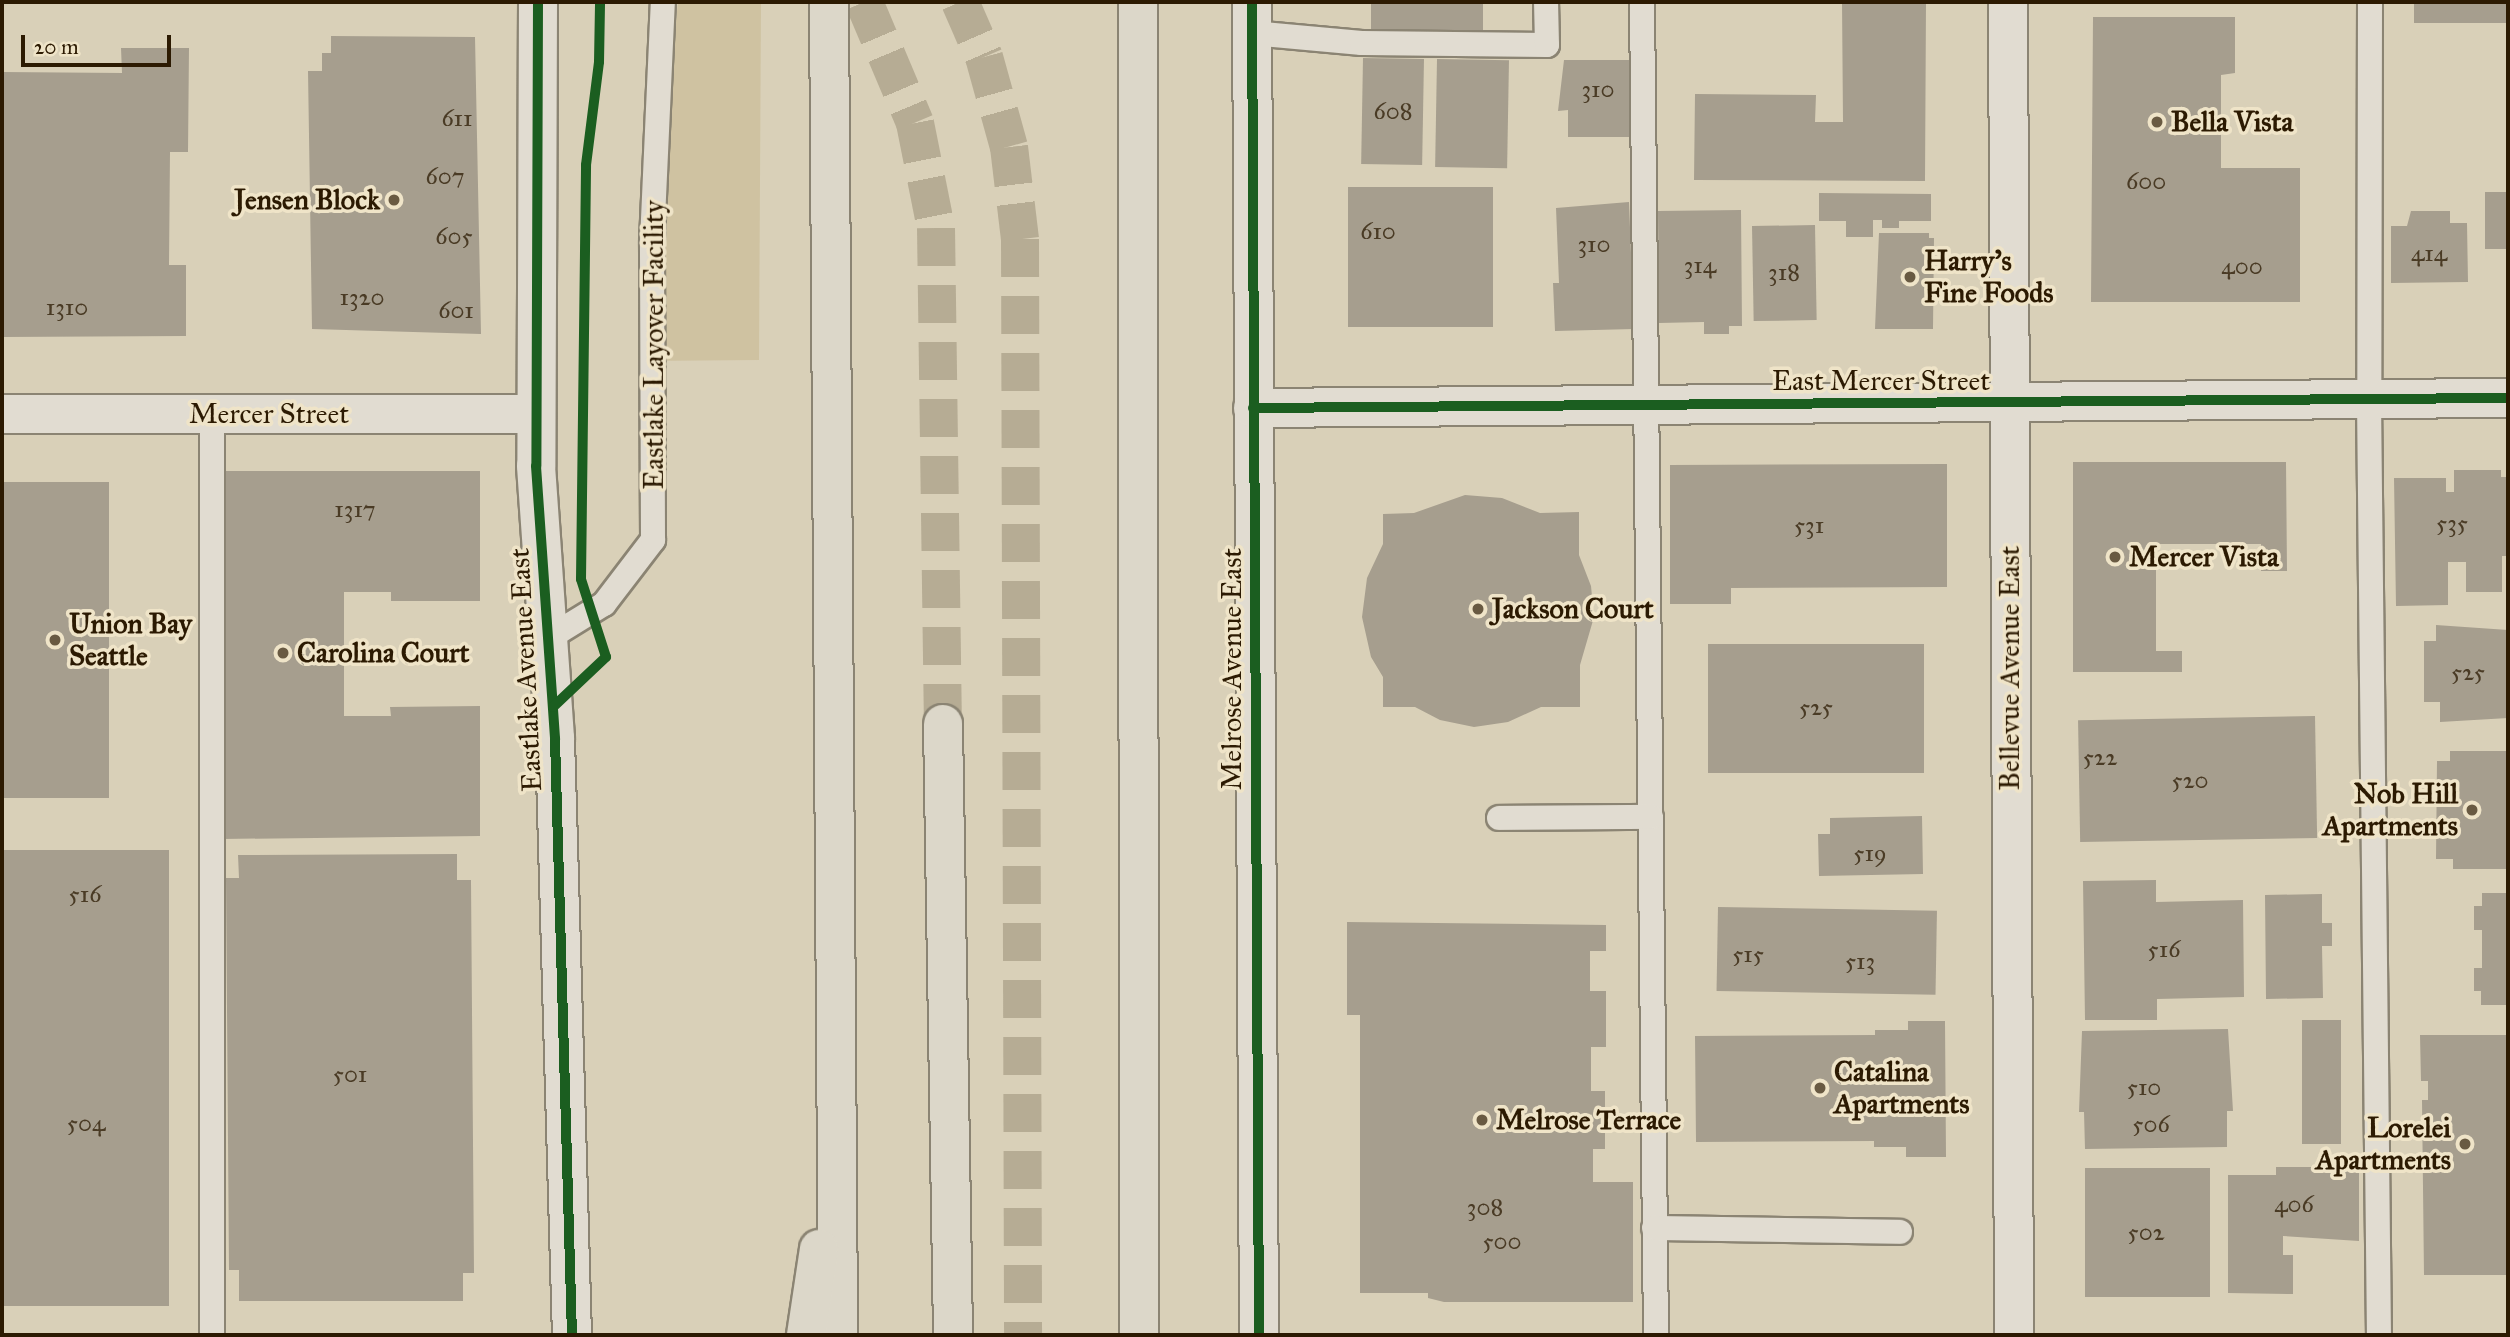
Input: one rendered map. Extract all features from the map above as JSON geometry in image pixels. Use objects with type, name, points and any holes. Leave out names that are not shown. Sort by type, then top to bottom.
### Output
[{"type":"highway","points":[[829,2],[838,1335]]},
{"type":"highway","points":[[855,2],[858,1335]]},
{"type":"highway","points":[[1138,2],[1139,1335]]},
{"type":"highway","points":[[943,724],[953,1335]]},
{"type":"highway","points":[[806,1335],[838,1122]]},
{"type":"street","name":"Eastlake Avenue East","points":[[538,2],[536,414],[547,639],[555,739],[572,1335]]},
{"type":"street","name":"Bellevue Avenue East","points":[[2008,2],[2014,1335]]},
{"type":"street","name":"Melrose Avenue East","points":[[1252,17],[1259,1335]]},
{"type":"street","name":"East Mercer Street","points":[[1253,408],[2508,398]]},
{"type":"street","name":"Mercer Street","points":[[2,414],[536,414]]},
{"type":"lane","name":"Eastlake Layover Facility","points":[[547,639],[604,604],[653,540],[652,241],[663,2]]},
{"type":"lane","points":[[1252,17],[1362,43],[1547,45],[1546,2]]},
{"type":"lane","points":[[1642,2],[1656,1335]]},
{"type":"lane","points":[[2370,2],[2369,400],[2379,1335]]},
{"type":"lane","points":[[212,414],[212,1335]]},
{"type":"lane","points":[[1499,818],[1651,817]]},
{"type":"lane","points":[[1654,1228],[1900,1232]]},
{"type":"shaded area","points":[[678,2],[761,2],[759,360],[641,361]]},
{"type":"building","points":[[1371,2],[1483,2],[1483,31],[1371,31]]},
{"type":"building","points":[[1842,2],[1926,2],[1925,181],[1694,180],[1695,94],[1816,95],[1815,122],[1843,122]]},
{"type":"building","points":[[2414,2],[2508,2],[2508,23],[2414,23]]},
{"type":"building","name":"Bella Vista","points":[[2093,17],[2235,17],[2235,73],[2221,75],[2221,168],[2300,168],[2300,302],[2091,302]]},
{"type":"building","name":"Jensen Block","points":[[331,36],[475,37],[481,334],[312,329],[308,71],[322,71],[322,53],[331,53]]},
{"type":"building","points":[[121,48],[189,48],[188,152],[170,152],[169,265],[186,265],[186,336],[2,337],[2,72],[122,73]]},
{"type":"building","points":[[1363,58],[1424,59],[1422,165],[1361,164]]},
{"type":"building","points":[[1437,59],[1509,60],[1507,168],[1435,167]]},
{"type":"building","points":[[1564,60],[1633,60],[1633,137],[1568,137],[1568,110],[1558,111]]},
{"type":"building","points":[[1348,187],[1493,187],[1493,327],[1348,327]]},
{"type":"building","points":[[2485,192],[2508,192],[2508,249],[2485,249]]},
{"type":"building","points":[[1819,193],[1931,194],[1931,221],[1899,221],[1899,228],[1882,228],[1882,220],[1873,220],[1873,237],[1846,237],[1846,221],[1819,221]]},
{"type":"building","points":[[1629,202],[1634,329],[1555,331],[1553,283],[1559,283],[1556,208]]},
{"type":"building","points":[[1741,210],[1742,326],[1729,326],[1729,334],[1704,334],[1704,322],[1659,323],[1658,211]]},
{"type":"building","points":[[2411,211],[2450,211],[2450,223],[2467,223],[2468,282],[2391,283],[2391,226],[2407,226]]},
{"type":"building","points":[[1815,225],[1817,320],[1754,321],[1752,226]]},
{"type":"building","points":[[1879,233],[1929,233],[1929,238],[1934,238],[1933,329],[1875,329]]},
{"type":"building","name":"Mercer Vista","points":[[2073,462],[2286,462],[2287,571],[2261,571],[2261,544],[2156,544],[2156,651],[2182,651],[2182,672],[2073,672]]},
{"type":"building","points":[[1947,464],[1947,587],[1731,588],[1731,604],[1670,604],[1670,465]]},
{"type":"building","points":[[2454,470],[2501,470],[2501,477],[2508,477],[2508,556],[2502,556],[2502,592],[2466,592],[2466,562],[2448,562],[2448,605],[2396,606],[2394,478],[2446,478],[2446,492],[2454,492]]},
{"type":"building","name":"Carolina Court","points":[[223,471],[480,471],[480,601],[391,601],[391,592],[344,592],[344,716],[391,716],[390,707],[480,706],[480,836],[222,839]]},
{"type":"building","name":"Union Bay Seattle","points":[[2,482],[109,482],[109,798],[2,798]]},
{"type":"building","name":"Jackson Court","points":[[1465,495],[1502,498],[1540,513],[1579,512],[1579,555],[1591,586],[1594,617],[1580,665],[1580,707],[1541,707],[1508,722],[1474,727],[1440,720],[1415,707],[1383,707],[1383,677],[1371,657],[1362,617],[1367,578],[1383,544],[1383,514],[1414,513]]},
{"type":"building","points":[[2436,625],[2508,630],[2508,718],[2440,722],[2440,702],[2424,702],[2424,641],[2436,641]]},
{"type":"building","points":[[1708,644],[1924,644],[1924,773],[1708,773]]},
{"type":"building","points":[[2315,716],[2317,838],[2080,842],[2078,720]]},
{"type":"building","name":"Nob Hill Apartments","points":[[2450,751],[2508,751],[2508,869],[2453,869],[2453,859],[2436,859],[2437,761],[2450,761]]},
{"type":"building","points":[[1922,816],[1923,874],[1819,876],[1818,834],[1830,834],[1830,818]]},
{"type":"building","points":[[2,850],[169,850],[169,1306],[2,1306]]},
{"type":"building","points":[[457,854],[457,880],[471,880],[474,1273],[463,1273],[463,1301],[239,1301],[239,1270],[229,1270],[226,878],[239,878],[238,855]]},
{"type":"building","points":[[2156,880],[2156,902],[2243,900],[2244,997],[2157,999],[2157,1020],[2085,1020],[2083,881]]},
{"type":"building","points":[[2482,893],[2508,893],[2508,1005],[2481,1005],[2481,991],[2474,991],[2474,968],[2482,968],[2482,930],[2474,930],[2474,906],[2482,906]]},
{"type":"building","points":[[2322,894],[2322,923],[2332,923],[2332,946],[2322,946],[2323,998],[2266,999],[2265,895]]},
{"type":"building","points":[[1718,907],[1937,911],[1936,995],[1717,991]]},
{"type":"building","name":"Melrose Terrace","points":[[1347,922],[1606,925],[1606,951],[1590,951],[1590,991],[1606,991],[1606,1047],[1591,1047],[1591,1091],[1605,1091],[1605,1149],[1593,1149],[1593,1182],[1633,1182],[1633,1302],[1444,1302],[1428,1298],[1428,1293],[1360,1293],[1360,1015],[1347,1015]]},
{"type":"building","points":[[2302,1020],[2341,1020],[2341,1144],[2302,1144]]},
{"type":"building","name":"Catalina Apartments","points":[[1908,1021],[1945,1021],[1946,1157],[1906,1157],[1906,1147],[1874,1147],[1874,1141],[1696,1142],[1695,1036],[1875,1035],[1875,1030],[1908,1030]]},
{"type":"building","points":[[2228,1029],[2233,1111],[2227,1111],[2227,1147],[2085,1149],[2084,1112],[2079,1112],[2082,1031]]},
{"type":"building","name":"Lorelei Apartments","points":[[2420,1035],[2508,1035],[2508,1275],[2424,1275],[2422,1100],[2428,1100],[2428,1081],[2421,1081]]},
{"type":"building","points":[[2276,1167],[2359,1167],[2359,1241],[2283,1236],[2283,1255],[2293,1255],[2293,1294],[2228,1293],[2228,1175],[2276,1175]]},
{"type":"building","points":[[2085,1168],[2210,1168],[2210,1297],[2085,1297]]},
{"type":"tunnel","points":[[864,2],[915,123],[936,228],[943,724]]},
{"type":"tunnel","points":[[960,2],[984,57],[1009,147],[1020,239],[1023,1335]]},
{"type":"cycle path","points":[[538,2],[536,466],[555,739],[572,1335]]},
{"type":"cycle path","points":[[553,707],[606,657],[581,579],[586,165],[599,62],[600,2]]},
{"type":"cycle path","points":[[1252,2],[1259,1335]]},
{"type":"cycle path","points":[[1253,408],[2508,398]]},
{"type":"place","name":"Bella Vista","points":[[2157,122]]},
{"type":"place","name":"Jensen Block","points":[[394,200]]},
{"type":"place","name":"Harry's Fine Foods","points":[[1910,277]]},
{"type":"place","name":"Mercer Vista","points":[[2115,557]]},
{"type":"place","name":"Jackson Court","points":[[1478,609]]},
{"type":"place","name":"Union Bay Seattle","points":[[55,640]]},
{"type":"place","name":"Carolina Court","points":[[283,653]]},
{"type":"place","name":"Nob Hill Apartments","points":[[2472,810]]},
{"type":"place","name":"Catalina Apartments","points":[[1820,1088]]},
{"type":"place","name":"Melrose Terrace","points":[[1482,1120]]},
{"type":"place","name":"Lorelei Apartments","points":[[2465,1144]]}]
